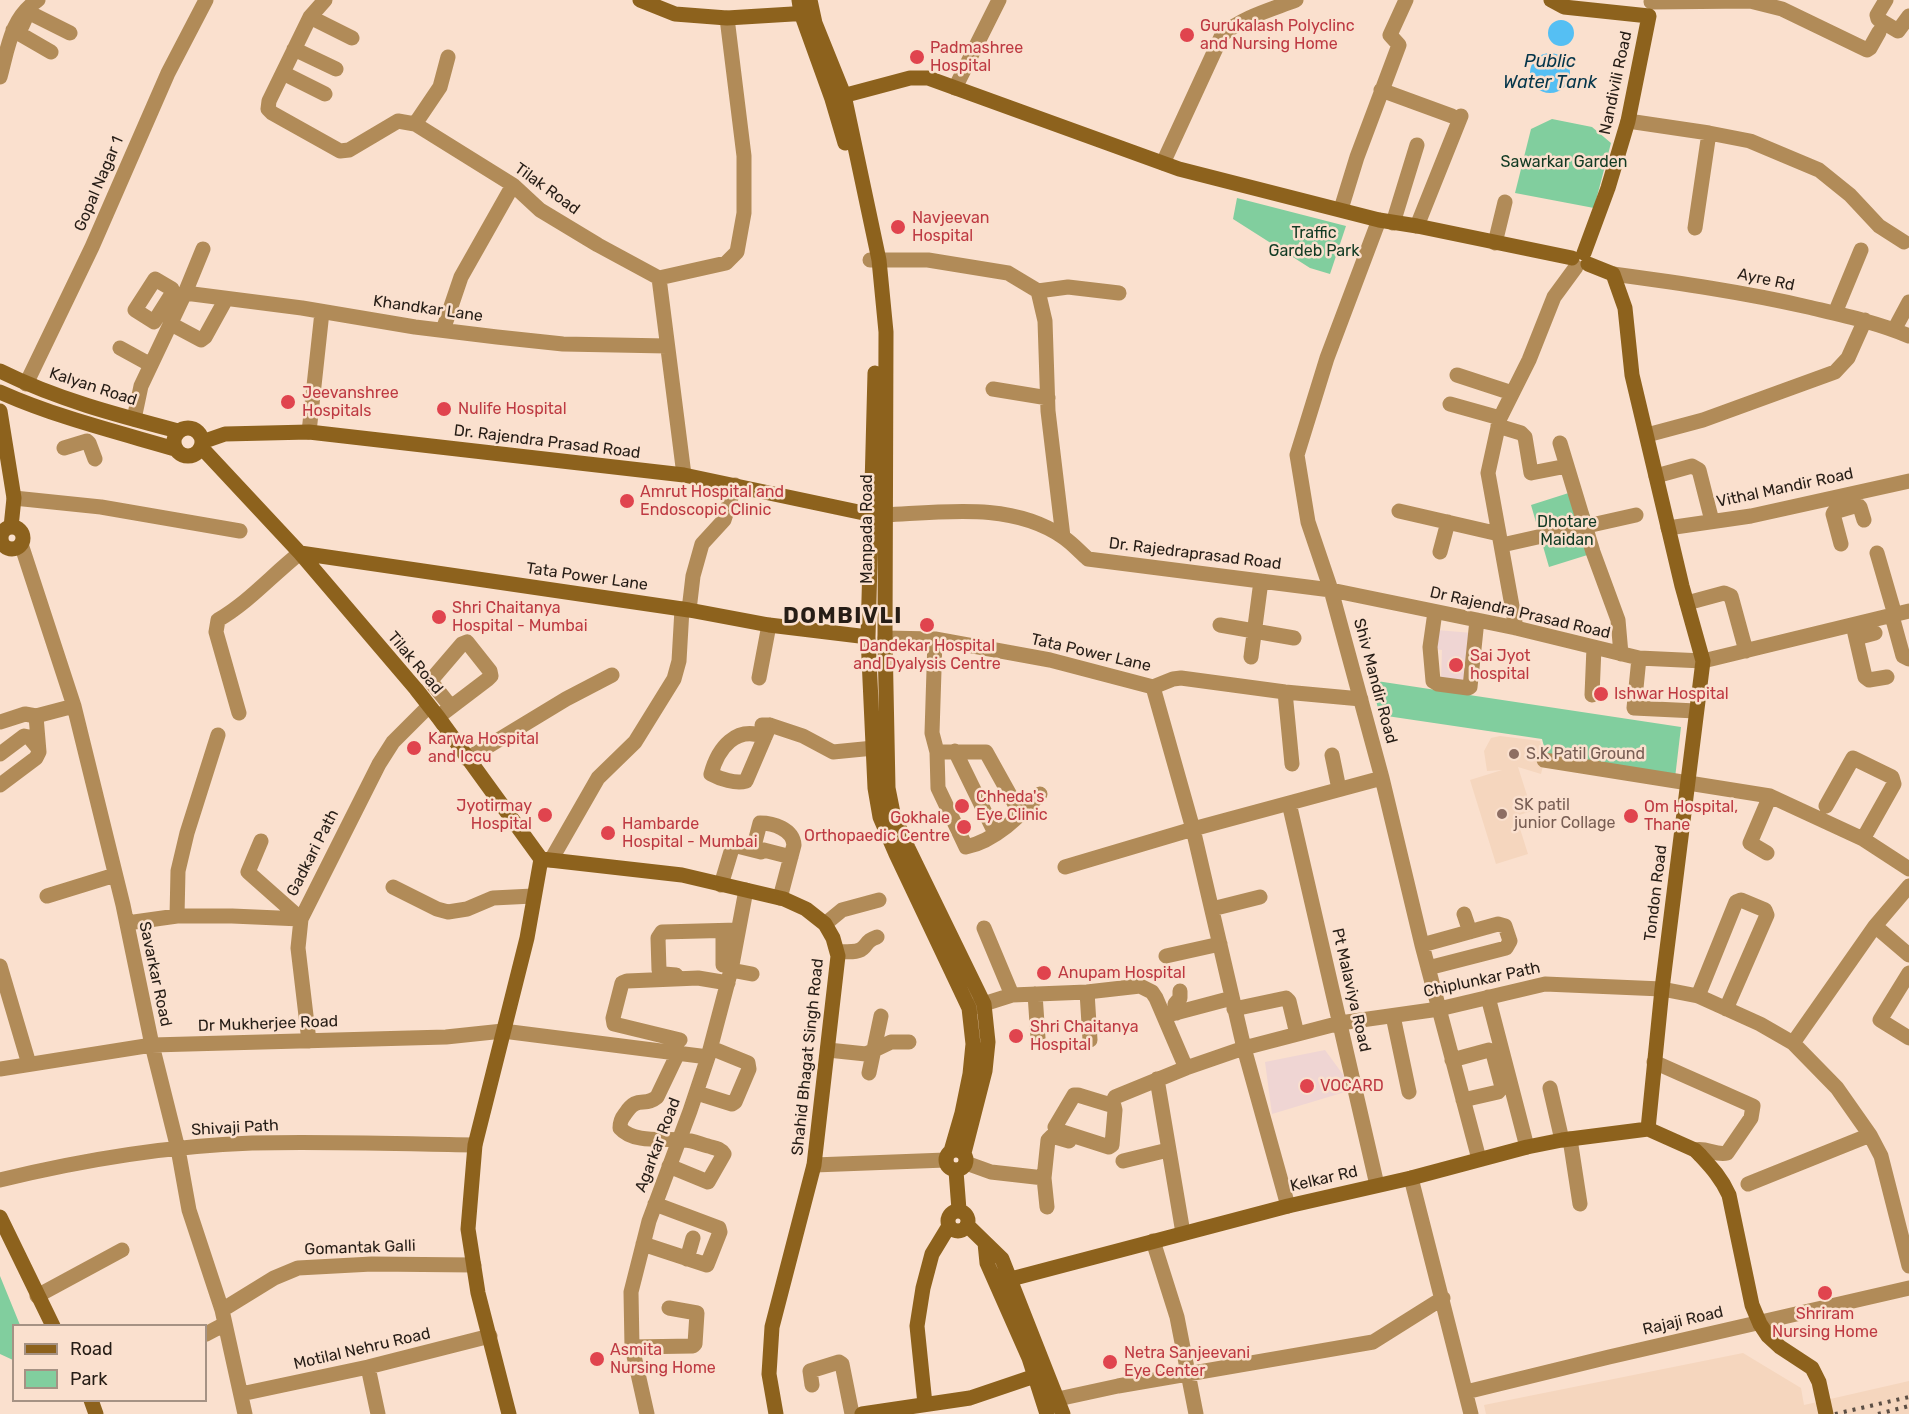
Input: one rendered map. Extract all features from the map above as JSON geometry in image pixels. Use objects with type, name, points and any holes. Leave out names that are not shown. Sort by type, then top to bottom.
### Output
[{"type":"street","points":[[0,78],[19,17],[28,6],[39,0]]},
{"type":"street","name":"Gopal Nagar 1","points":[[26,384],[92,247],[168,73],[206,0]]},
{"type":"street","points":[[325,0],[310,17],[269,101],[268,109],[340,151],[349,150],[398,121],[415,124],[440,87],[448,57]]},
{"type":"street","points":[[640,0],[675,14],[727,18],[805,6]]},
{"type":"street","points":[[955,88],[999,0]]},
{"type":"street","points":[[1163,163],[1222,35],[1235,24],[1249,17],[1296,0]]},
{"type":"street","points":[[1341,209],[1385,92],[1398,45],[1390,35],[1406,0]]},
{"type":"street","name":"Nandivili Road","points":[[1551,0],[1564,7],[1584,4],[1651,6],[1628,121],[1608,188],[1580,260]]},
{"type":"street","points":[[1886,0],[1877,15],[1878,19],[1898,31],[1909,16]]},
{"type":"street","points":[[1651,6],[1750,1],[1782,9],[1867,50],[1879,32]]},
{"type":"street","name":"Manpada Road","points":[[805,6],[838,97],[875,260],[886,332],[880,515],[868,637],[880,748],[893,813],[977,1006],[988,1042],[985,1071],[956,1160],[959,1210]]},
{"type":"street","points":[[15,31],[28,14],[70,33]]},
{"type":"street","points":[[310,17],[352,38]]},
{"type":"street","points":[[684,476],[659,278],[726,263],[737,252],[744,213],[744,156],[727,18]]},
{"type":"street","points":[[15,31],[51,52]]},
{"type":"street","points":[[295,48],[334,66]]},
{"type":"street","points":[[283,73],[325,94]]},
{"type":"street","points":[[838,97],[919,77],[928,78],[1179,169],[1386,221],[1417,225],[1580,260],[1613,274],[1625,308],[1632,375],[1668,528],[1703,661]]},
{"type":"street","points":[[1385,92],[1457,116],[1417,225]]},
{"type":"street","points":[[1380,124],[1385,92]]},
{"type":"street","points":[[1628,121],[1750,141],[1819,170],[1850,195],[1879,226],[1904,242]]},
{"type":"street","name":"Tilak Road","points":[[415,124],[513,185],[540,210],[659,278]]},
{"type":"street","points":[[1695,228],[1709,133]]},
{"type":"street","name":"Shiv Mandir Road","points":[[1417,146],[1327,358],[1297,455],[1308,522],[1331,590],[1361,699],[1422,945],[1479,1159]]},
{"type":"street","points":[[443,330],[461,277],[513,185]]},
{"type":"street","points":[[1495,243],[1493,220],[1505,202]]},
{"type":"street","points":[[134,419],[141,386],[170,316],[185,294],[203,249]]},
{"type":"street","points":[[1835,313],[1861,250]]},
{"type":"street","points":[[875,260],[928,260],[1008,273],[1038,291],[1068,287],[1119,293]]},
{"type":"street","points":[[1516,628],[1488,473],[1499,422],[1529,360],[1554,297],[1580,260]]},
{"type":"street","name":"Ayre Rd","points":[[1613,274],[1720,289],[1835,313],[1865,320],[1909,336]]},
{"type":"street","points":[[1038,291],[1045,321],[1048,398],[1063,537]]},
{"type":"street","name":"Khandkar Lane","points":[[185,294],[562,344],[667,346]]},
{"type":"street","points":[[170,316],[196,339],[201,340],[205,337],[226,299]]},
{"type":"street","points":[[1894,330],[1909,302]]},
{"type":"street","points":[[309,432],[322,312]]},
{"type":"street","points":[[1647,435],[1703,420],[1835,372],[1848,358],[1865,320]]},
{"type":"street","points":[[120,348],[151,365]]},
{"type":"street","name":"Kalyan Road","points":[[0,370],[26,384],[109,413],[185,429],[225,434]]},
{"type":"street","points":[[1457,375],[1512,393]]},
{"type":"street","points":[[993,389],[1048,398]]},
{"type":"street","points":[[0,392],[92,425],[175,449],[183,455],[198,448],[199,433],[185,429],[173,440],[175,449]]},
{"type":"street","points":[[1450,404],[1499,422],[1521,433],[1525,437],[1530,473],[1567,466]]},
{"type":"street","points":[[0,411],[14,498],[11,527]]},
{"type":"street","points":[[92,425],[87,441],[95,459]]},
{"type":"street","name":"Dr. Rajendra Prasad Road","points":[[198,448],[225,434],[309,432],[684,476],[880,515]]},
{"type":"street","points":[[64,448],[87,441]]},
{"type":"street","points":[[1560,443],[1585,527],[1618,620],[1621,654]]},
{"type":"street","name":"Tilak Road","points":[[198,448],[300,553],[416,689],[546,860]]},
{"type":"street","points":[[1656,476],[1692,466],[1696,467],[1699,470],[1712,521]]},
{"type":"street","name":"Vithal Mandir Road","points":[[1668,528],[1843,502],[1909,481]]},
{"type":"street","points":[[509,1414],[478,1293],[468,1229],[475,1146],[527,938],[533,896],[546,860],[598,778],[635,742],[674,679],[679,661],[685,610],[702,544],[724,520],[735,485]]},
{"type":"street","points":[[14,498],[100,507],[240,531]]},
{"type":"street","points":[[1841,544],[1833,514],[1843,502],[1859,506],[1864,520]]},
{"type":"street","name":"Dr. Rajedraprasad Road","points":[[880,515],[974,511],[1026,519],[1063,537],[1088,559],[1331,590]]},
{"type":"street","points":[[1399,511],[1448,522],[1501,539],[1585,527],[1636,515]]},
{"type":"street","name":"Manpada Road","points":[[880,515],[885,638],[880,748]]},
{"type":"street","points":[[1440,552],[1448,522]]},
{"type":"street","points":[[11,527],[18,529],[22,534],[21,544],[15,548],[8,548],[1,540],[4,530],[11,527]]},
{"type":"street","name":"Savarkar Road","points":[[21,544],[74,706],[127,923],[152,1046],[178,1149],[189,1210],[223,1317],[245,1414]]},
{"type":"street","points":[[239,713],[216,632],[219,620],[241,607],[273,574],[300,553]]},
{"type":"street","name":"Tata Power Lane","points":[[300,553],[685,610],[769,625],[868,637]]},
{"type":"street","points":[[1877,553],[1898,614],[1903,656],[1909,659]]},
{"type":"street","points":[[1251,657],[1262,581]]},
{"type":"street","name":"Dr Rajendra Prasad Road","points":[[1331,590],[1516,628],[1639,658],[1703,661],[1855,631]]},
{"type":"street","points":[[1687,603],[1724,593],[1731,596],[1746,651]]},
{"type":"street","points":[[1435,612],[1430,646],[1433,681],[1438,684],[1470,687],[1477,620]]},
{"type":"street","points":[[1855,631],[1898,614]]},
{"type":"street","points":[[759,678],[769,625]]},
{"type":"street","points":[[1220,625],[1294,638]]},
{"type":"street","points":[[451,707],[431,681],[463,630]]},
{"type":"street","points":[[1855,631],[1875,633]]},
{"type":"street","points":[[1855,631],[1867,680],[1887,676]]},
{"type":"street","name":"Tata Power Lane","points":[[885,638],[935,639],[1050,660],[1154,687],[1178,678],[1361,699]]},
{"type":"street","points":[[935,639],[932,733],[937,752],[938,788],[963,845],[969,847],[995,833],[1022,815],[1040,794]]},
{"type":"street","name":"Gadkari Path","points":[[309,1041],[298,948],[301,919],[379,764],[393,742],[433,711],[451,707],[488,679],[491,673],[467,642],[444,659]]},
{"type":"street","points":[[1596,691],[1597,648]]},
{"type":"street","points":[[1639,658],[1634,708],[1696,711]]},
{"type":"street","points":[[416,689],[444,659]]},
{"type":"street","name":"Tondon Road","points":[[1648,1129],[1662,988],[1703,661]]},
{"type":"street","points":[[467,759],[566,699],[612,675]]},
{"type":"street","points":[[1154,687],[1193,829],[1244,1048],[1288,1206]]},
{"type":"street","points":[[1285,692],[1292,764]]},
{"type":"street","points":[[0,722],[25,714],[36,716],[74,706]]},
{"type":"street","points":[[0,785],[34,761],[39,752],[36,716]]},
{"type":"street","points":[[727,736],[741,728],[758,724],[803,736],[833,752],[880,748]]},
{"type":"street","points":[[743,796],[770,729]]},
{"type":"street","points":[[177,916],[178,870],[187,833],[218,735]]},
{"type":"street","points":[[0,754],[24,736],[29,737],[38,748]]},
{"type":"street","points":[[955,751],[995,833]]},
{"type":"street","points":[[937,752],[986,752],[1022,815]]},
{"type":"street","points":[[1332,754],[1339,789]]},
{"type":"street","points":[[1826,806],[1850,760],[1854,758],[1892,777],[1894,784],[1863,839]]},
{"type":"street","points":[[1544,760],[1770,796],[1863,839],[1909,869]]},
{"type":"street","points":[[1065,867],[1193,829],[1382,778]]},
{"type":"street","points":[[1767,853],[1750,843],[1770,796]]},
{"type":"street","name":"Pt Malaviya Road","points":[[1289,803],[1377,1185]]},
{"type":"street","points":[[261,841],[249,872],[301,919]]},
{"type":"street","points":[[721,885],[732,846],[736,844],[784,859],[778,897]]},
{"type":"street","points":[[778,897],[790,857]]},
{"type":"street","name":"Shahid Bhagat Singh Road","points":[[546,860],[682,875],[778,897],[806,909],[825,924],[833,938],[838,952],[814,1165],[772,1327],[769,1374],[776,1414]]},
{"type":"street","points":[[47,896],[115,875]]},
{"type":"street","points":[[1793,1043],[1875,926],[1909,886]]},
{"type":"street","points":[[393,887],[437,909],[448,912],[467,909],[493,898],[533,896]]},
{"type":"street","name":"Agarkar Road","points":[[646,1414],[632,1347],[630,1292],[643,1244],[663,1212],[669,1166],[710,1052],[728,974],[730,931],[746,890]]},
{"type":"street","points":[[1212,909],[1260,897]]},
{"type":"street","points":[[825,924],[842,910],[879,900]]},
{"type":"street","points":[[1698,996],[1736,902],[1741,900],[1765,910],[1767,915],[1725,1009]]},
{"type":"street","points":[[1464,914],[1470,932]]},
{"type":"street","points":[[127,923],[177,916],[232,915],[301,919]]},
{"type":"street","points":[[1422,945],[1502,924],[1505,926],[1510,941],[1506,948],[1428,968]]},
{"type":"street","points":[[1875,926],[1909,955]]},
{"type":"street","points":[[984,928],[1012,995]]},
{"type":"street","points":[[730,931],[662,932],[658,938],[659,970],[664,974],[752,975]]},
{"type":"street","points":[[838,952],[863,949],[868,940],[877,937]]},
{"type":"street","points":[[1166,956],[1220,944]]},
{"type":"street","points":[[0,966],[29,1064]]},
{"type":"street","points":[[697,1093],[732,1104],[735,1102],[749,1069],[748,1063],[710,1052],[660,1043],[615,1024],[613,1018],[622,983],[728,974]]},
{"type":"street","points":[[1908,976],[1880,1020],[1909,1038]]},
{"type":"street","name":"Chiplunkar Path","points":[[1118,1154],[1116,1100],[1156,1079],[1244,1048],[1340,1023],[1439,1009],[1545,984],[1662,988],[1698,996],[1760,1023],[1793,1043],[1837,1088],[1870,1135],[1881,1156],[1909,1266]]},
{"type":"street","points":[[977,1006],[1012,995],[1087,992],[1140,986],[1146,988],[1170,1015],[1186,1068]]},
{"type":"street","points":[[1170,1015],[1174,1004],[1180,998],[1180,991]]},
{"type":"street","points":[[1087,992],[1090,1041]]},
{"type":"street","points":[[1035,994],[1038,1038]]},
{"type":"street","points":[[1170,1015],[1286,998],[1289,1001],[1297,1034]]},
{"type":"street","points":[[1484,998],[1488,1029]]},
{"type":"street","points":[[1484,998],[1527,1147]]},
{"type":"street","points":[[868,1072],[881,1016]]},
{"type":"street","points":[[1393,1016],[1409,1092]]},
{"type":"street","name":"Dr Mukherjee Road","points":[[0,1069],[152,1046],[446,1037],[503,1031],[660,1043]]},
{"type":"street","points":[[828,1050],[860,1055],[894,1041],[909,1042]]},
{"type":"street","points":[[1452,1057],[1491,1045]]},
{"type":"street","points":[[669,1166],[708,1182],[723,1157],[719,1149],[686,1140],[633,1136],[624,1132],[620,1124],[631,1105],[636,1101],[652,1101],[657,1096],[679,1047]]},
{"type":"street","points":[[1452,1057],[1489,1050],[1493,1053],[1502,1087],[1498,1092],[1463,1100]]},
{"type":"street","points":[[1654,1062],[1753,1106],[1750,1118],[1727,1153],[1701,1149],[1697,1153]]},
{"type":"street","points":[[1156,1079],[1183,1233]]},
{"type":"street","points":[[1550,1089],[1581,1181],[1580,1204]]},
{"type":"street","points":[[1648,1129],[1697,1153],[1719,1177],[1728,1195],[1752,1305],[1760,1324],[1768,1336],[1780,1347],[1812,1368],[1819,1382],[1826,1414]]},
{"type":"street","name":"Kelkar Rd","points":[[1011,1279],[1288,1206],[1411,1178],[1527,1147],[1648,1129]]},
{"type":"street","points":[[1748,1184],[1870,1135]]},
{"type":"street","points":[[1047,1207],[1044,1178],[1048,1140],[1052,1136],[1118,1154],[1168,1150]]},
{"type":"street","name":"Shivaji Path","points":[[0,1180],[65,1165],[178,1149],[252,1143],[475,1146]]},
{"type":"street","points":[[814,1165],[956,1160],[991,1172],[1044,1178]]},
{"type":"street","points":[[1411,1178],[1472,1414]]},
{"type":"street","points":[[959,1210],[967,1217],[967,1225],[964,1229],[957,1231],[949,1226],[947,1220],[950,1214],[959,1210]]},
{"type":"street","points":[[643,1244],[709,1264],[721,1230],[663,1212]]},
{"type":"street","points":[[0,1217],[52,1324]]},
{"type":"street","points":[[967,1225],[1002,1259],[1063,1414]]},
{"type":"street","points":[[926,1409],[917,1326],[923,1288],[932,1254],[949,1226]]},
{"type":"street","points":[[687,1258],[693,1238]]},
{"type":"street","points":[[1153,1241],[1177,1317],[1196,1414]]},
{"type":"street","points":[[985,1243],[987,1263],[1029,1358],[1047,1414]]},
{"type":"street","points":[[37,1296],[122,1250]]},
{"type":"street","name":"Gomantak Galli","points":[[207,1333],[223,1317],[274,1278],[298,1268],[372,1264],[474,1265]]},
{"type":"street","name":"Rajaji Road","points":[[1466,1392],[1909,1288]]},
{"type":"street","points":[[1058,1399],[1189,1373],[1373,1342],[1443,1298]]},
{"type":"street","points":[[632,1347],[693,1346],[697,1313],[669,1308]]},
{"type":"street","name":"Motilal Nehru Road","points":[[241,1394],[368,1367],[490,1336]]},
{"type":"street","points":[[812,1385],[810,1371],[840,1362],[852,1414]]},
{"type":"street","points":[[368,1367],[378,1414]]},
{"type":"street","points":[[862,1414],[926,1409],[970,1398],[1035,1376]]},
{"type":"shaded area","name":"Sai Jyot hospital","points":[[1436,630],[1473,633],[1469,683],[1441,680],[1442,650],[1434,649]]},
{"type":"shaded area","name":"SK patil junior Collage","points":[[1500,736],[1540,741],[1545,758],[1541,774],[1518,767],[1532,811],[1516,816],[1528,854],[1496,864],[1470,780],[1502,770],[1487,771],[1484,751],[1491,738]]},
{"type":"shaded area","name":"VOCARD","points":[[1325,1050],[1347,1080],[1345,1092],[1272,1114],[1265,1062]]},
{"type":"shaded area","points":[[1743,1353],[1801,1388],[1804,1405],[1909,1381],[1909,1414],[1486,1414],[1484,1405]]},
{"type":"green space","name":"Sawarkar Garden","points":[[1552,119],[1592,127],[1611,143],[1594,208],[1515,193],[1531,129]]},
{"type":"green space","name":"Traffic Gardeb Park","points":[[1237,198],[1346,226],[1330,274],[1310,268],[1233,219]]},
{"type":"green space","name":"Dhotare Maidan","points":[[1578,490],[1593,522],[1597,552],[1549,567],[1531,505]]},
{"type":"green space","points":[[1370,680],[1681,727],[1675,778],[1547,758],[1542,739],[1380,715]]},
{"type":"green space","points":[[0,1276],[20,1324],[12,1324],[12,1360],[0,1354]]},
{"type":"water","name":"Public Water Tank","points":[[1561,20],[1570,24],[1574,33],[1570,42],[1561,46],[1552,42],[1548,33],[1552,24]]},
{"type":"water","name":"Public Water Tank","points":[[1550,53],[1564,59],[1570,73],[1564,87],[1550,93],[1536,87],[1530,73],[1536,59]]},
{"type":"railway","points":[[1835,1414],[1909,1397]]},
{"type":"railway","points":[[1878,1414],[1909,1406]]},
{"type":"place","name":"Gurukalash Polyclinc and Nursing Home","points":[[1187,35]]},
{"type":"place","name":"Padmashree Hospital","points":[[917,57]]},
{"type":"place","name":"Navjeevan Hospital","points":[[898,227]]},
{"type":"place","name":"Jeevanshree Hospitals","points":[[288,402]]},
{"type":"place","name":"Nulife Hospital","points":[[444,409]]},
{"type":"place","name":"Amrut Hospital and Endoscopic Clinic","points":[[627,501]]},
{"type":"place","name":"Shri Chaitanya Hospital - Mumbai","points":[[439,617]]},
{"type":"place","name":"Dandekar Hospital and Dyalysis Centre","points":[[927,625]]},
{"type":"place","name":"Sai Jyot hospital","points":[[1456,665]]},
{"type":"place","name":"Ishwar Hospital","points":[[1601,694]]},
{"type":"place","name":"Karwa Hospital and Iccu","points":[[414,748]]},
{"type":"place","name":"S.K Patil Ground","points":[[1514,754]]},
{"type":"place","name":"Chheda's Eye Clinic","points":[[962,806]]},
{"type":"place","name":"SK patil junior Collage","points":[[1502,814]]},
{"type":"place","name":"Jyotirmay Hospital","points":[[545,815]]},
{"type":"place","name":"Om Hospital, Thane","points":[[1631,816]]},
{"type":"place","name":"Gokhale Orthopaedic Centre","points":[[964,827]]},
{"type":"place","name":"Hambarde Hospital - Mumbai","points":[[608,833]]},
{"type":"place","name":"Anupam Hospital","points":[[1044,973]]},
{"type":"place","name":"Shri Chaitanya Hospital","points":[[1016,1036]]},
{"type":"place","name":"VOCARD","points":[[1307,1086]]},
{"type":"place","name":"Shriram Nursing Home","points":[[1825,1293]]},
{"type":"place","name":"Asmita Nursing Home","points":[[597,1359]]},
{"type":"place","name":"Netra Sanjeevani Eye Center","points":[[1110,1362]]},
{"type":"district","name":"DOMBIVLI","points":[[843,617]]}]
